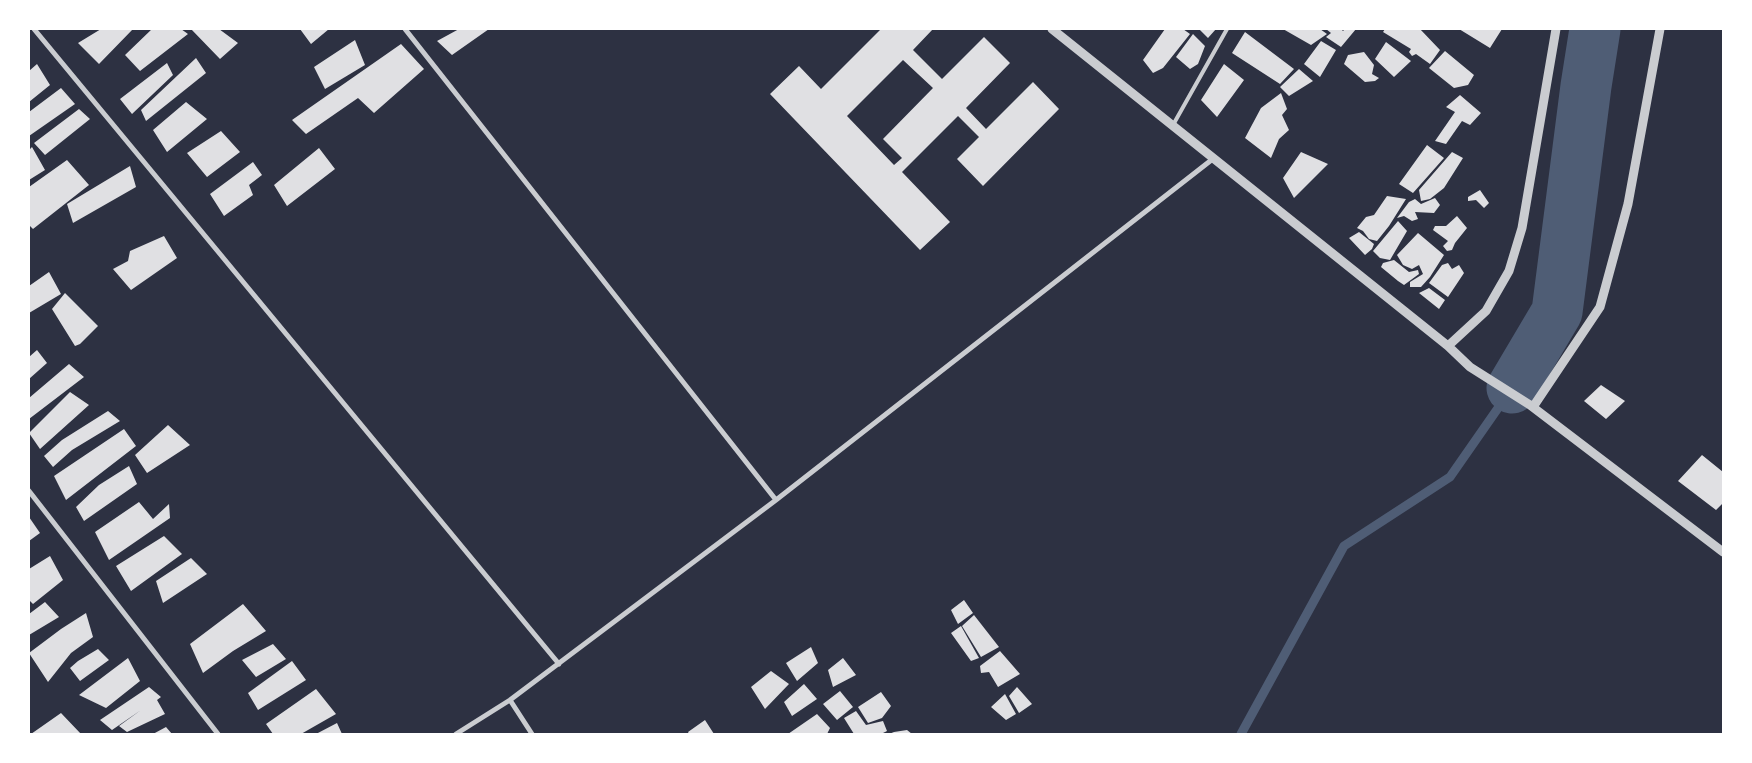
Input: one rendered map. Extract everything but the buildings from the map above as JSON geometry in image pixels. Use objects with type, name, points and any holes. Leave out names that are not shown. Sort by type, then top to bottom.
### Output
[{"type":"street","points":[[34,29],[559,664]]},
{"type":"street","points":[[405,29],[776,500]]},
{"type":"street","points":[[1052,29],[1448,346],[1470,367],[1532,406],[1723,552]]},
{"type":"street","points":[[1448,346],[1486,311],[1509,271],[1522,228],[1556,29]]},
{"type":"street","points":[[1532,406],[1600,307],[1628,204],[1660,29]]},
{"type":"street","points":[[456,734],[510,700],[776,500],[1214,158]]},
{"type":"street","points":[[29,491],[218,734]]},
{"type":"street","points":[[510,700],[532,734]]},
{"type":"lane","points":[[1173,125],[1227,29]]},
{"type":"waterway","points":[[1512,388],[1557,312],[1595,29]]},
{"type":"waterway","points":[[1241,734],[1344,546],[1450,477],[1512,388]]}]
